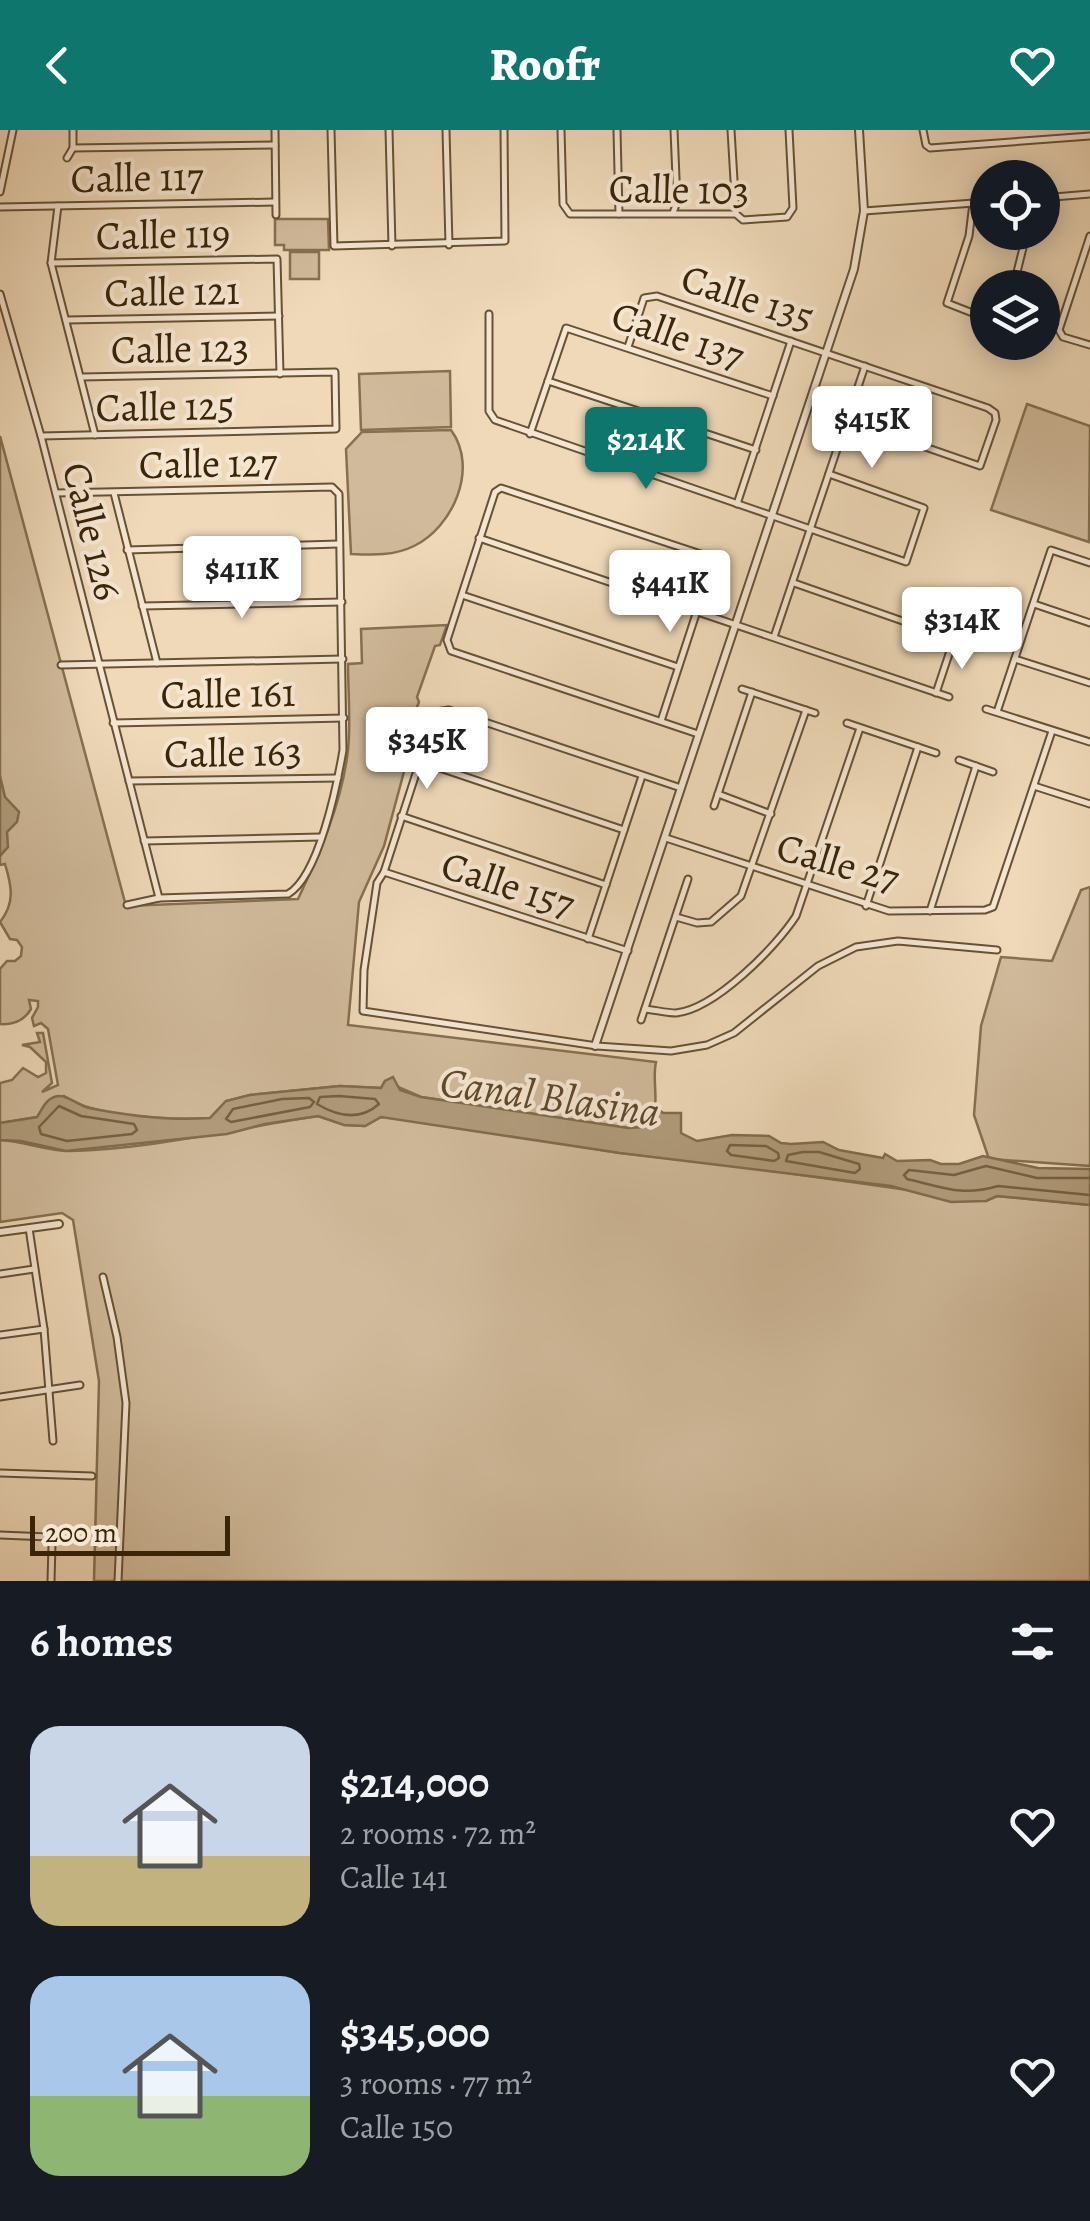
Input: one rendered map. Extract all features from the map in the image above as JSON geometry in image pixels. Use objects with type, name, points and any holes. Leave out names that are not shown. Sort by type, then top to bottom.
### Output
[{"type":"street","points":[[0,192],[13,130]]},
{"type":"street","points":[[68,158],[73,148],[73,130]]},
{"type":"street","points":[[274,130],[276,215]]},
{"type":"street","points":[[331,130],[334,246],[500,244],[506,237],[504,130]]},
{"type":"street","points":[[389,130],[392,246]]},
{"type":"street","points":[[446,130],[449,245]]},
{"type":"street","name":"Calle 103","points":[[562,130],[565,211],[570,214],[736,214],[743,220],[786,218],[793,208],[789,130]]},
{"type":"street","points":[[618,130],[619,214]]},
{"type":"street","points":[[673,214],[677,202],[674,130]]},
{"type":"street","points":[[731,130],[736,214]]},
{"type":"street","points":[[595,1046],[854,269],[864,211],[858,130]]},
{"type":"street","points":[[923,130],[930,148],[1090,136]]},
{"type":"street","points":[[981,130],[982,144]]},
{"type":"street","points":[[73,148],[275,144]]},
{"type":"street","points":[[1060,196],[1090,194]]},
{"type":"street","name":"Calle 117","points":[[0,207],[276,202]]},
{"type":"street","points":[[864,211],[970,203]]},
{"type":"street","points":[[58,206],[51,263],[95,435]]},
{"type":"street","points":[[970,236],[947,304],[970,312]]},
{"type":"street","points":[[1090,236],[1060,334],[1090,345]]},
{"type":"street","name":"Calle 119","points":[[51,263],[277,260],[279,316]]},
{"type":"street","name":"Calle 126","points":[[0,294],[41,436],[159,898]]},
{"type":"street","name":"Calle 135","points":[[628,347],[644,298],[650,295],[975,403],[995,413],[996,420],[980,466],[847,420]]},
{"type":"street","points":[[489,314],[490,417],[906,562],[924,508],[829,474]]},
{"type":"street","points":[[279,316],[280,374]]},
{"type":"street","name":"Calle 121","points":[[66,320],[279,316]]},
{"type":"street","name":"Calle 137","points":[[548,381],[566,328],[773,396]]},
{"type":"street","points":[[738,504],[791,341]]},
{"type":"street","points":[[774,638],[865,366]]},
{"type":"street","name":"Calle 123","points":[[82,377],[335,372],[336,429],[290,430]]},
{"type":"street","points":[[530,434],[548,381],[756,450]]},
{"type":"street","name":"Calle 125","points":[[41,436],[290,430]]},
{"type":"street","points":[[700,735],[451,651],[447,646],[495,492],[501,488],[725,562]]},
{"type":"street","name":"Calle 127","points":[[56,494],[336,490],[340,544]]},
{"type":"street","points":[[114,493],[158,663]]},
{"type":"street","points":[[480,538],[948,697]]},
{"type":"street","points":[[127,550],[340,544],[344,718],[338,778],[321,837],[297,889],[288,894],[159,898],[127,905]]},
{"type":"street","points":[[997,712],[1051,552],[1090,563]]},
{"type":"street","points":[[661,721],[714,559]]},
{"type":"street","points":[[793,583],[954,639],[936,693]]},
{"type":"street","points":[[461,595],[678,667]]},
{"type":"street","points":[[142,606],[342,602]]},
{"type":"street","points":[[1034,604],[1090,623]]},
{"type":"street","points":[[61,665],[343,659]]},
{"type":"street","points":[[1015,659],[1090,683]]},
{"type":"street","points":[[742,689],[816,713]]},
{"type":"street","points":[[714,806],[752,692]]},
{"type":"street","points":[[986,708],[1090,742]]},
{"type":"street","name":"Calle 157","points":[[628,951],[384,872],[436,712],[450,710],[642,776]]},
{"type":"street","points":[[676,917],[697,924],[711,922],[741,896],[806,710]]},
{"type":"street","name":"Calle 161","points":[[114,723],[344,718]]},
{"type":"street","points":[[847,723],[936,753]]},
{"type":"street","points":[[645,1009],[678,1013],[711,1001],[784,934],[796,916],[860,728]]},
{"type":"street","name":"Calle 27","points":[[666,838],[866,906],[889,911],[986,910],[993,907],[1052,730]]},
{"type":"street","points":[[866,906],[918,747]]},
{"type":"street","points":[[959,760],[994,772]]},
{"type":"street","points":[[418,761],[624,830]]},
{"type":"street","points":[[930,911],[976,766]]},
{"type":"street","points":[[588,939],[642,776],[683,788]]},
{"type":"street","name":"Calle 163","points":[[130,782],[338,778]]},
{"type":"street","points":[[1034,786],[1090,804]]},
{"type":"street","points":[[718,794],[771,814]]},
{"type":"street","points":[[401,816],[606,885]]},
{"type":"street","points":[[144,841],[321,837]]},
{"type":"street","points":[[384,872],[377,883],[364,970],[363,1011],[595,1046],[671,1052],[707,1045],[734,1032],[818,966],[856,947],[898,940],[997,950]]},
{"type":"street","points":[[642,1020],[688,879]]},
{"type":"street","points":[[0,1232],[59,1224]]},
{"type":"street","points":[[28,1228],[44,1329],[53,1441]]},
{"type":"street","points":[[0,1274],[34,1269]]},
{"type":"street","points":[[103,1277],[117,1336],[126,1403],[118,1581]]},
{"type":"street","points":[[0,1335],[44,1329]]},
{"type":"street","points":[[0,1397],[80,1385]]},
{"type":"street","points":[[0,1473],[92,1476]]},
{"type":"street","points":[[0,1535],[49,1538],[51,1581]]},
{"type":"shaded area","points":[[275,219],[328,219],[329,250],[284,250],[284,245],[275,245]]},
{"type":"shaded area","points":[[290,252],[319,252],[319,279],[290,279]]},
{"type":"shaded area","points":[[450,371],[451,427],[361,430],[359,374]]},
{"type":"shaded area","points":[[1027,404],[1090,426],[1089,542],[991,510]]},
{"type":"shaded area","points":[[451,430],[463,461],[462,478],[458,495],[440,525],[406,549],[351,554],[346,449],[362,432]]},
{"type":"shaded area","points":[[0,436],[126,906],[298,899],[341,789],[349,739],[348,664],[362,663],[361,629],[447,625],[417,697],[419,702],[411,722],[412,742],[384,846],[359,902],[348,1025],[656,1062],[654,1113],[646,1127],[628,1128],[421,1097],[385,1081],[381,1088],[340,1086],[250,1095],[226,1101],[210,1118],[114,1113],[64,1096],[45,1104],[38,1117],[0,1123],[0,1083],[12,1080],[23,1068],[38,1077],[46,1073],[46,1062],[22,1045],[40,1042],[37,1033],[43,1033],[52,1083],[42,1092],[58,1085],[48,1029],[41,1023],[34,1026],[32,1018],[38,1001],[29,1000],[31,1009],[22,1019],[0,1024],[0,969],[7,961],[21,956],[22,947],[17,940],[10,939],[0,922],[11,894],[5,864],[0,865]]},
{"type":"shaded area","points":[[1090,887],[1090,1166],[989,1159],[974,1115],[981,1026],[1001,957],[1052,961],[1081,890]]},
{"type":"shaded area","points":[[318,1116],[345,1125],[365,1126],[381,1117],[422,1121],[620,1153],[986,1201],[997,1196],[1090,1205],[1090,1581],[94,1581],[99,1381],[73,1220],[62,1213],[0,1222],[0,1140],[61,1151],[101,1149]]},
{"type":"water","points":[[0,776],[5,797],[19,812],[17,822],[7,832],[8,847],[0,856]]},
{"type":"water","points":[[393,1077],[400,1090],[421,1097],[628,1128],[646,1127],[653,1120],[656,1107],[663,1113],[681,1113],[681,1133],[697,1141],[732,1135],[769,1136],[781,1143],[823,1142],[839,1150],[883,1158],[885,1154],[897,1161],[959,1164],[983,1156],[1038,1168],[1090,1169],[1090,1205],[997,1196],[986,1201],[951,1202],[891,1186],[620,1153],[381,1117],[365,1126],[344,1125],[318,1116],[227,1134],[66,1151],[0,1140],[0,1123],[37,1117],[46,1103],[60,1096],[89,1108],[134,1115],[210,1118],[226,1101],[250,1095],[340,1086],[381,1088]]},
{"type":"water label","name":"Canal Blasina","points":[[550,1096]]}]
